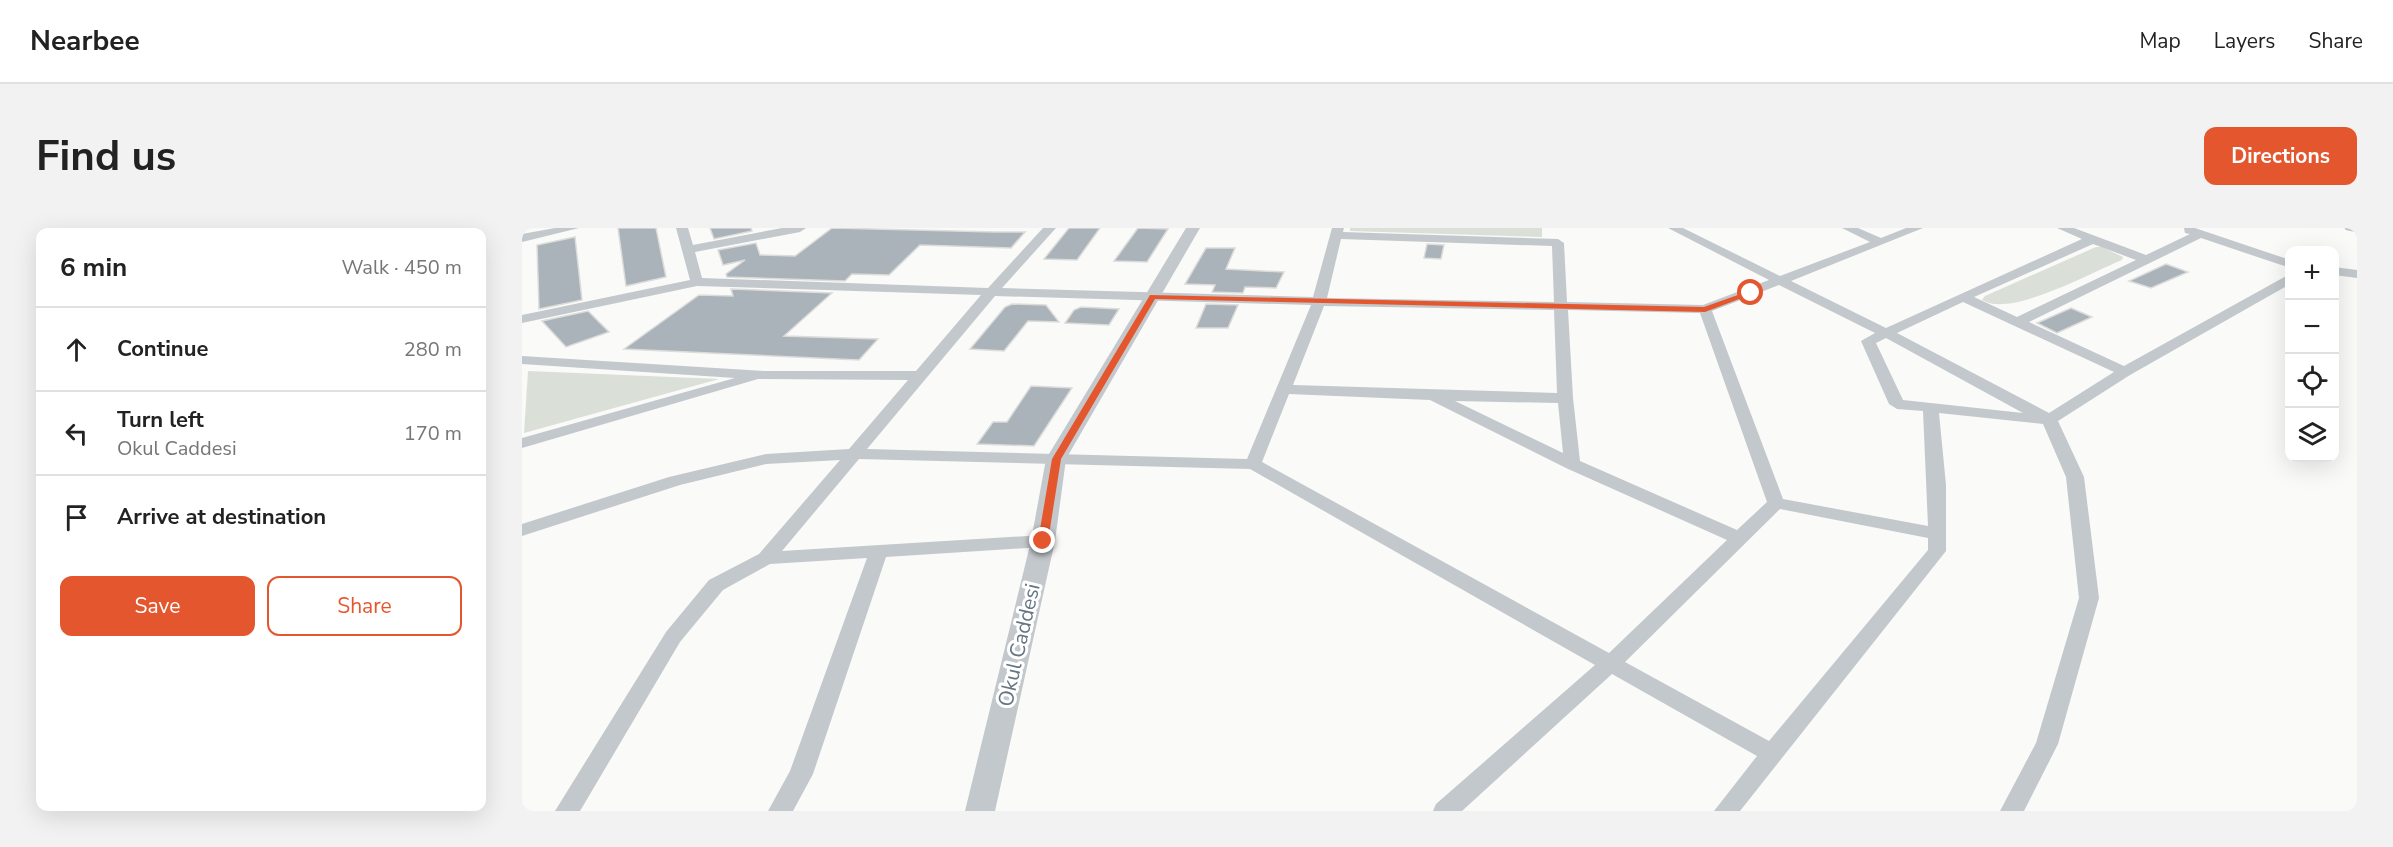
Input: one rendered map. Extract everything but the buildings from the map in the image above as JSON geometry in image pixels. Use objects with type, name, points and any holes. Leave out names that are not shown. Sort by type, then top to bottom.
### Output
[{"type":"street","points":[[522,238],[573,228]]},
{"type":"street","points":[[682,228],[697,282]]},
{"type":"street","points":[[688,250],[800,228]]},
{"type":"street","points":[[567,811],[674,637],[716,585],[766,558],[992,291],[1050,228]]},
{"type":"street","name":"Okul Caddesi","points":[[980,811],[1043,541],[1056,459],[1193,228]]},
{"type":"street","points":[[1556,228],[1565,398],[1572,464]]},
{"type":"street","points":[[1674,228],[1886,333],[2049,420],[2075,477],[2089,598],[2047,744],[2012,811]]},
{"type":"street","points":[[1848,228],[1881,242]]},
{"type":"street","points":[[522,320],[697,282],[1319,302],[1705,309],[1917,228]]},
{"type":"street","points":[[2063,228],[2146,260]]},
{"type":"street","points":[[2183,228],[2285,263]]},
{"type":"street","points":[[1253,464],[1319,302],[1337,231],[1558,243]]},
{"type":"street","points":[[2018,322],[2200,234]]},
{"type":"street","points":[[2093,239],[1868,341],[1897,404],[2049,420],[2125,372],[2285,280]]},
{"type":"street","points":[[2339,272],[2357,274]]},
{"type":"street","points":[[1962,297],[2125,372]]},
{"type":"street","points":[[1705,309],[1776,503]]},
{"type":"street","points":[[522,360],[764,375],[921,376]]},
{"type":"street","points":[[522,443],[764,375]]},
{"type":"street","points":[[1283,389],[1433,396],[1565,398]]},
{"type":"street","points":[[1433,396],[1572,464],[1740,538]]},
{"type":"street","points":[[1726,811],[1937,551],[1937,485],[1930,407]]},
{"type":"street","points":[[522,530],[675,481],[766,459],[856,454],[1253,464],[1773,754]]},
{"type":"street","points":[[1776,503],[1937,534]]},
{"type":"street","points":[[1445,811],[1611,663],[1776,503]]},
{"type":"street","points":[[766,558],[878,553],[1043,541]]},
{"type":"street","points":[[780,811],[801,774],[878,553]]},
{"type":"shaded area","points":[[1350,228],[1542,228],[1542,237],[1350,231]]},
{"type":"shaded area","points":[[2096,247],[2102,247],[2123,257],[2122,260],[2072,283],[2031,298],[1995,304],[1982,300],[1985,296]]},
{"type":"shaded area","points":[[528,371],[719,379],[524,433]]},
{"type":"waterway","points":[[2347,228],[2357,230]]},
{"type":"route","points":[[1043,541],[1056,459],[1153,297],[1560,308],[1705,309],[1751,293]]}]
